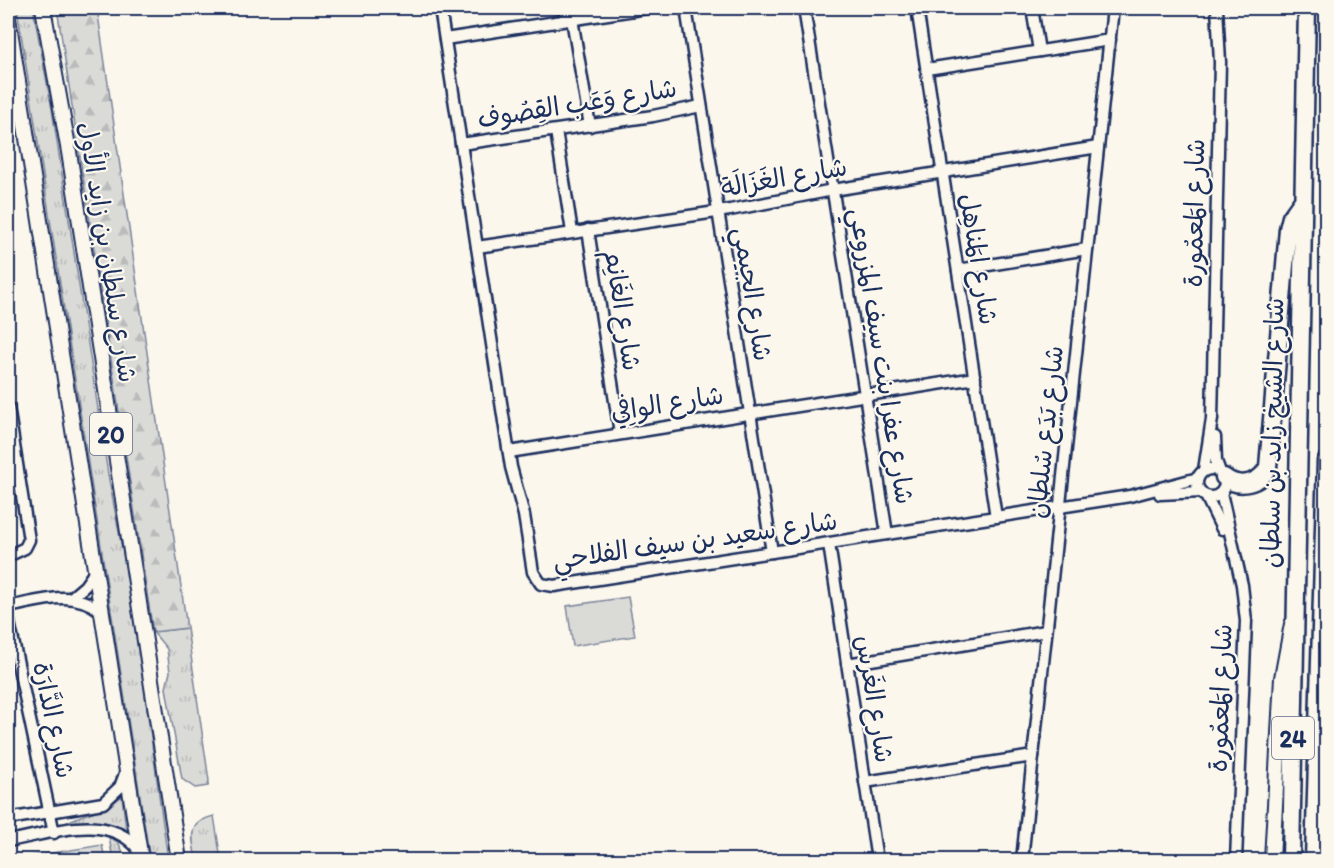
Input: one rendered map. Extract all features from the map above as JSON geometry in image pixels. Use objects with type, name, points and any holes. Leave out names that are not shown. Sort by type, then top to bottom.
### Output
[{"type":"highway","name":"شارع الشيخ زايد بن سلطان","points":[[1291,861],[1307,8]]},
{"type":"highway","points":[[1221,481],[1246,484],[1260,478],[1268,467],[1288,229],[1294,212],[1302,202]]},
{"type":"highway","name":"شارع الشيخ زايد بن سلطان","points":[[1314,861],[1324,624],[1326,461]]},
{"type":"main road","name":"شارع سلطان بن زايد الأول","points":[[43,8],[69,152],[179,861]]},
{"type":"main road","name":"20","points":[[8,24],[140,855]]},
{"type":"main road","points":[[1272,861],[1284,666],[1294,616]]},
{"type":"street","name":"شارع سعيد بن سيف الفلاحي","points":[[440,8],[509,452],[524,514],[533,572],[541,584],[554,586],[1151,492],[1203,494],[1221,481]]},
{"type":"street","points":[[564,8],[569,20],[590,126]]},
{"type":"street","points":[[445,39],[647,8]]},
{"type":"street","name":"شارع الجيمي","points":[[686,8],[772,552]]},
{"type":"street","name":"شارع عفرا بنت سيف المزروعي","points":[[804,8],[887,534]]},
{"type":"street","name":"شارع المَناهِل","points":[[917,8],[996,517]]},
{"type":"street","points":[[1032,8],[1038,51]]},
{"type":"street","name":"شارع بَدَع سُلطان","points":[[1022,861],[1113,8]]},
{"type":"street","name":"شارع المَعمُورة","points":[[1217,8],[1220,62],[1212,419],[1216,461],[1229,538],[1242,585],[1246,621],[1236,861]]},
{"type":"street","points":[[927,69],[1110,40]]},
{"type":"street","name":"شارع وَعَب القِصُوف","points":[[461,144],[590,126],[701,106]]},
{"type":"street","points":[[556,131],[572,232]]},
{"type":"street","name":"شارع الغَزَالَة","points":[[477,247],[718,212],[833,190],[1098,147]]},
{"type":"street","name":"شارع الغَانِم","points":[[588,230],[620,433]]},
{"type":"street","points":[[958,270],[1087,249]]},
{"type":"street","name":"شارع الوافِي","points":[[509,452],[749,412],[975,378]]},
{"type":"street","points":[[8,407],[29,540],[25,548],[8,556]]},
{"type":"street","name":"شارع المَعمُورة","points":[[1212,419],[1201,474],[1203,494],[1224,534],[1229,538]]},
{"type":"street","points":[[1201,474],[1215,469],[1221,481]]},
{"type":"street","name":"شارع سعيد بن سيف الفلاحي","points":[[1151,492],[1201,474]]},
{"type":"street","name":"شارع الغَرس","points":[[829,544],[877,861]]},
{"type":"street","points":[[72,597],[94,573]]},
{"type":"street","points":[[8,607],[72,597],[88,602],[101,611]]},
{"type":"street","name":"شارع الدَّارَة","points":[[8,617],[54,833]]},
{"type":"street","points":[[847,664],[1046,632]]},
{"type":"street","points":[[865,782],[1033,756]]},
{"type":"street","points":[[8,819],[103,803],[120,787],[126,771]]},
{"type":"street","points":[[8,841],[105,827],[124,835],[140,855]]},
{"type":"green space","points":[[17,8],[33,8],[52,109],[108,474],[133,606],[168,860],[150,860]]},
{"type":"green space","points":[[57,8],[97,8],[187,628],[153,632]]},
{"type":"green space","points":[[628,597],[635,636],[573,646],[567,606]]},
{"type":"green space","points":[[187,628],[209,781],[208,786],[195,788],[182,779],[166,688],[170,672],[167,649],[153,632]]},
{"type":"green space","points":[[122,796],[126,830],[105,822],[64,824],[101,809]]},
{"type":"green space","points":[[214,816],[221,860],[196,860],[193,837],[195,827],[199,822]]},
{"type":"green space","points":[[109,837],[118,842],[127,860],[113,860]]},
{"type":"green space","points":[[102,845],[105,860],[8,860]]}]
